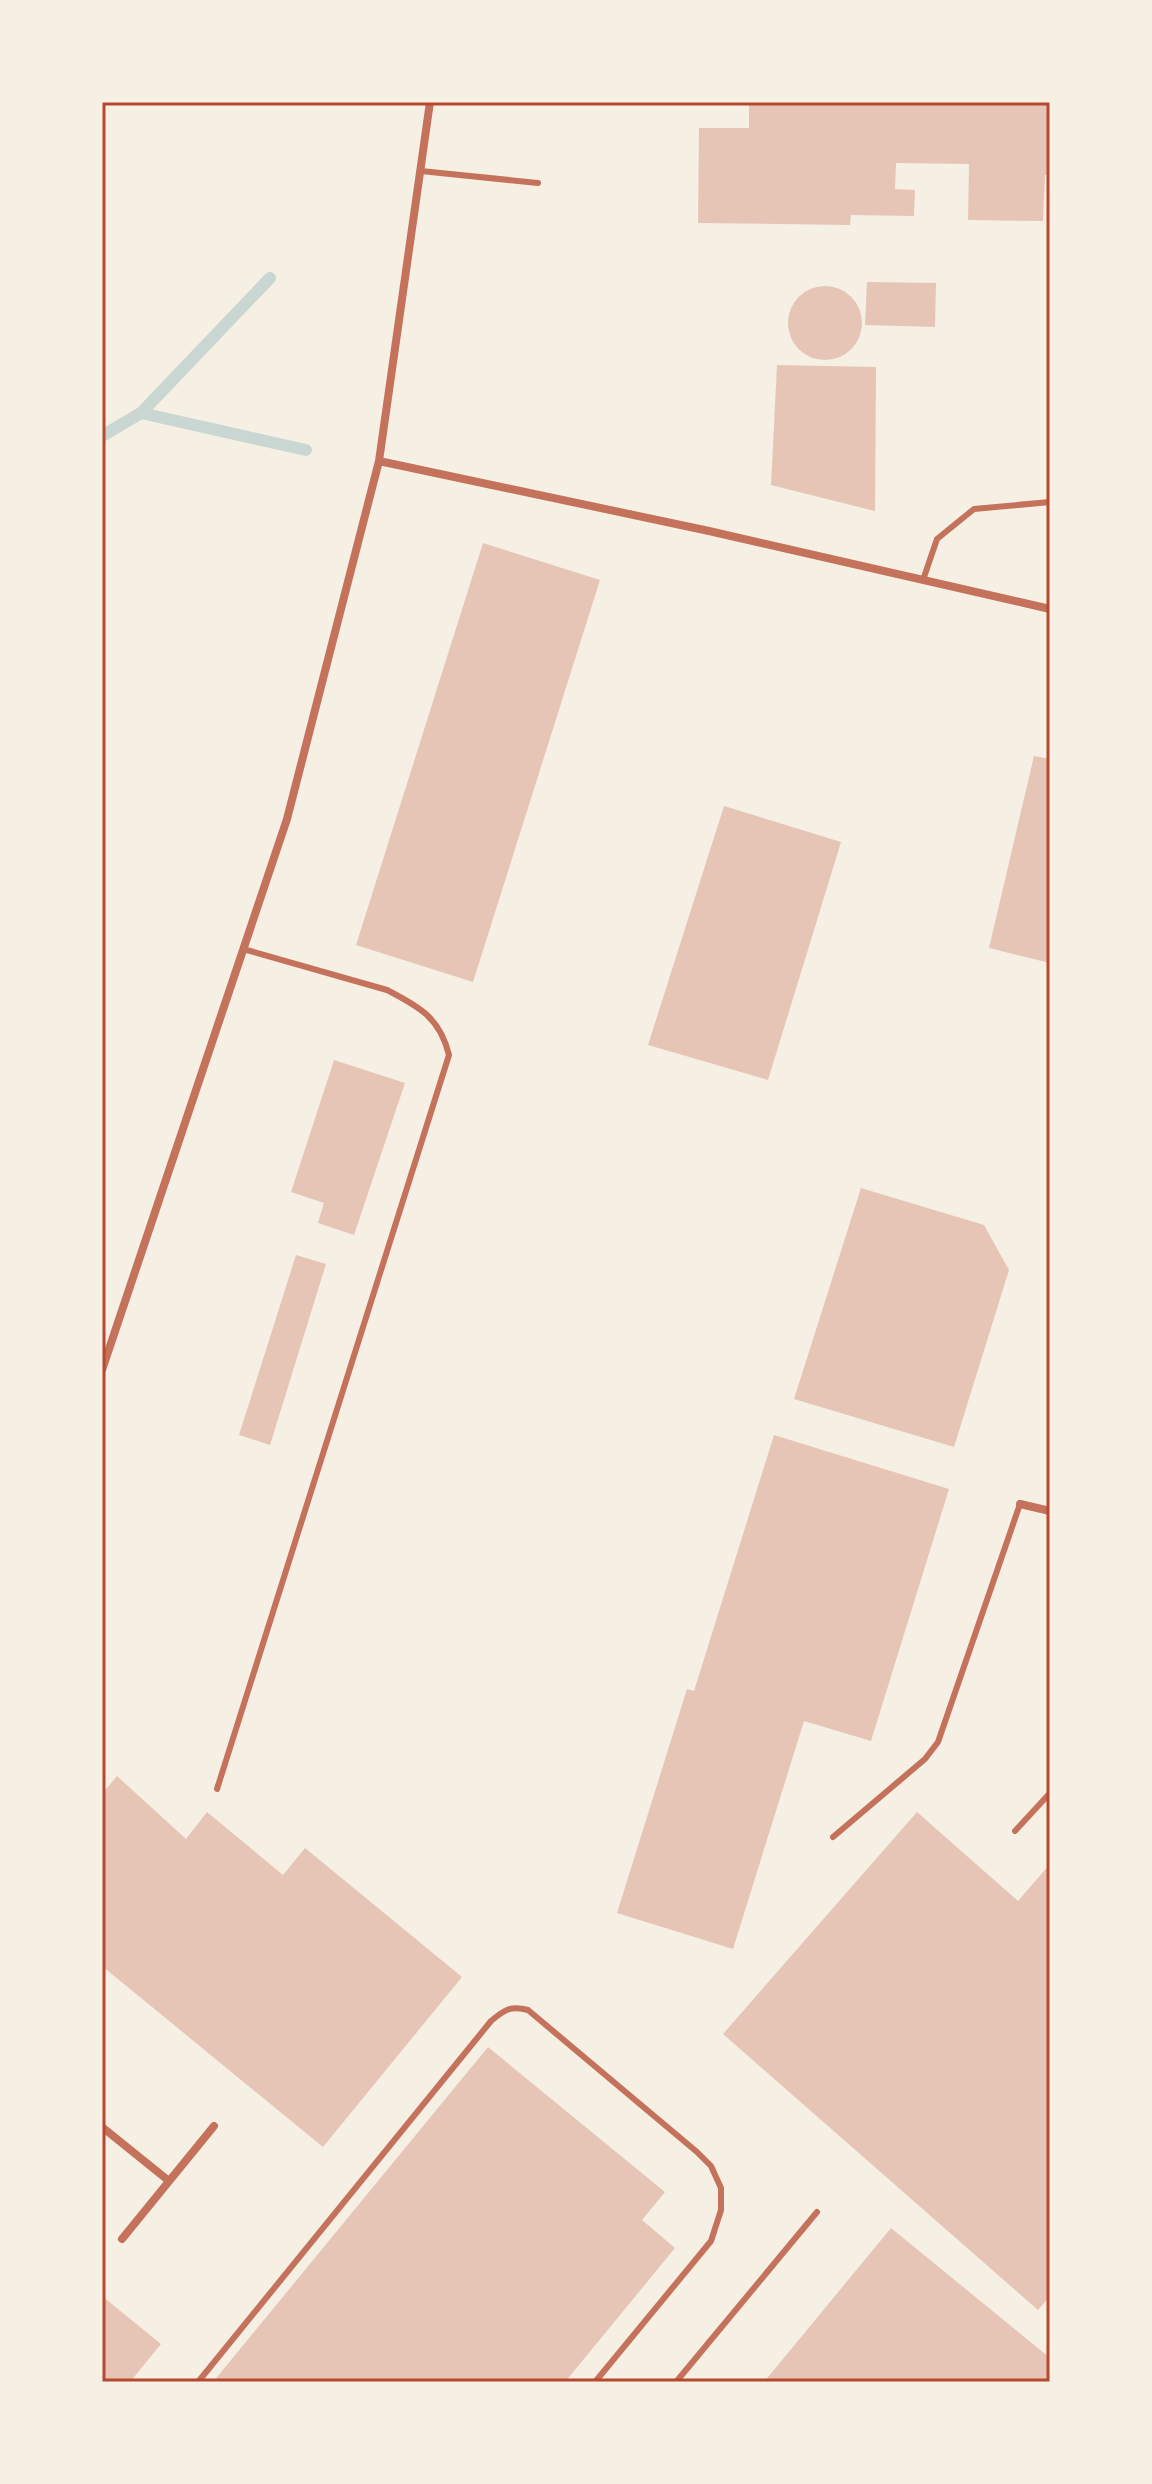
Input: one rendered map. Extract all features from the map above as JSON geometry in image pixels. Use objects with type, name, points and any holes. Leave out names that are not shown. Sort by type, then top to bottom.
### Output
[{"type":"street","points":[[102,1370],[287,819],[379,461],[430,102]]},
{"type":"street","points":[[379,461],[709,531],[1050,609]]},
{"type":"street","points":[[1020,1504],[1050,1511]]},
{"type":"street","points":[[122,2239],[214,2126]]},
{"type":"street","points":[[102,2127],[169,2181]]},
{"type":"lane","points":[[421,171],[538,183]]},
{"type":"lane","points":[[923,580],[937,539],[974,509],[1050,502]]},
{"type":"lane","points":[[217,1789],[449,1055],[444,1033],[431,1018],[387,990],[243,949]]},
{"type":"lane","points":[[833,1837],[925,1759],[938,1742],[1020,1504]]},
{"type":"lane","points":[[1015,1831],[1050,1793]]},
{"type":"lane","points":[[198,2382],[491,2021],[502,2012],[518,2007],[528,2010],[697,2152],[711,2166],[721,2188],[721,2210],[711,2241],[595,2382]]},
{"type":"lane","points":[[676,2382],[817,2212]]},
{"type":"building","points":[[749,102],[1050,102],[1050,175],[1045,175],[1043,221],[968,220],[969,164],[896,163],[895,189],[915,190],[914,216],[851,215],[850,225],[698,223],[699,128],[749,128]]},
{"type":"building","points":[[867,282],[936,283],[935,327],[865,325]]},
{"type":"building","points":[[825,286],[846,292],[856,302],[862,323],[856,344],[846,354],[825,360],[804,354],[794,344],[788,323],[794,302],[804,292]]},
{"type":"building","points":[[777,365],[876,367],[875,511],[771,485]]},
{"type":"building","points":[[483,543],[600,580],[473,982],[356,945]]},
{"type":"building","points":[[1034,756],[1050,759],[1050,963],[989,948]]},
{"type":"building","points":[[724,806],[841,842],[768,1080],[648,1045]]},
{"type":"building","points":[[334,1060],[405,1083],[354,1235],[318,1223],[324,1203],[291,1192]]},
{"type":"building","points":[[861,1188],[984,1225],[1009,1270],[954,1447],[794,1399]]},
{"type":"building","points":[[296,1255],[326,1264],[270,1445],[239,1435]]},
{"type":"building","points":[[774,1435],[949,1489],[871,1741],[804,1721],[733,1949],[617,1913],[687,1689],[694,1691]]},
{"type":"building","points":[[117,1776],[186,1839],[207,1812],[283,1875],[305,1848],[462,1977],[323,2147],[102,1966],[102,1794]]},
{"type":"building","points":[[917,1812],[1018,1901],[1050,1864],[1050,2296],[1038,2310],[723,2034]]},
{"type":"building","points":[[488,2047],[665,2192],[642,2220],[675,2248],[565,2382],[213,2382]]},
{"type":"building","points":[[891,2228],[1050,2358],[1050,2382],[764,2382]]},
{"type":"building","points":[[102,2296],[161,2344],[130,2382],[102,2382]]},
{"type":"waterway","points":[[141,413],[270,278]]},
{"type":"waterway","points":[[102,436],[141,413],[306,450]]}]
